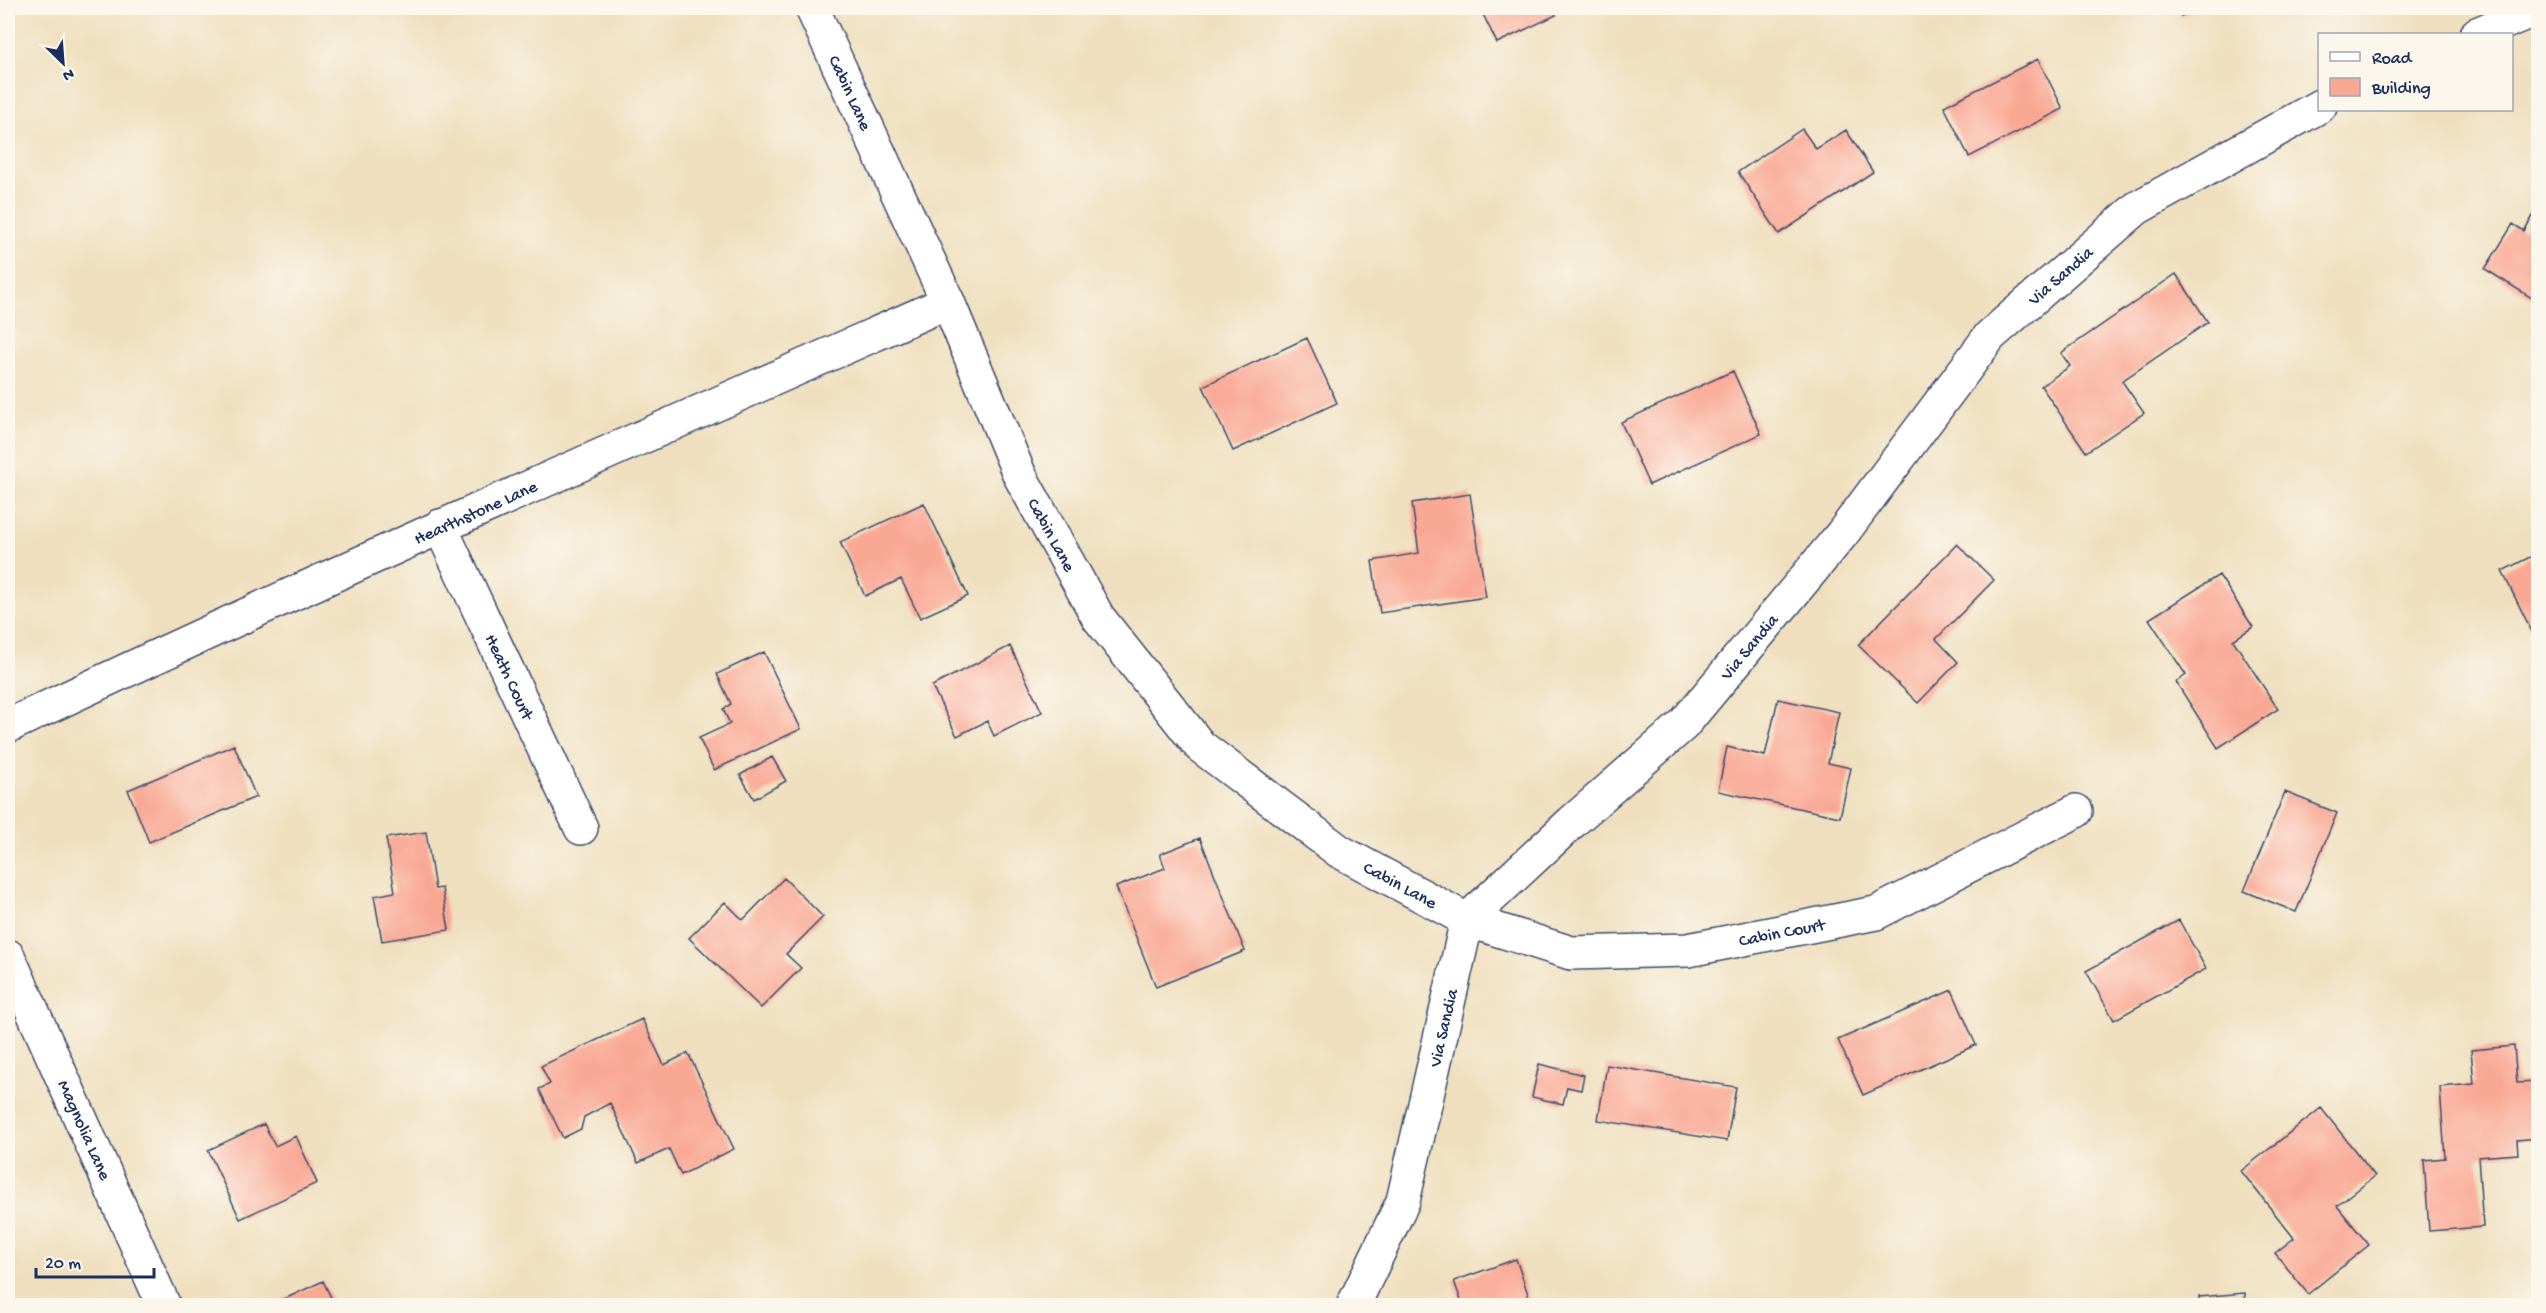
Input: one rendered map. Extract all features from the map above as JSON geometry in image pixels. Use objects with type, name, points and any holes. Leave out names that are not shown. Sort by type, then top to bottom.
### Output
[{"type":"street","name":"Cabin Lane","points":[[812,8],[948,302],[1020,476],[1098,617],[1200,746],[1339,851],[1467,920]]},
{"type":"street","points":[[2479,33],[2538,8]]},
{"type":"street","name":"Via Sandia","points":[[1353,1305],[1402,1201],[1467,920],[1572,822],[1683,725],[1842,534],[1990,336],[2137,208],[2318,107]]},
{"type":"street","name":"Hearthstone Lane","points":[[8,726],[193,638],[440,526],[948,302]]},
{"type":"street","name":"Heath Court","points":[[440,526],[581,828]]},
{"type":"street","name":"Cabin Court","points":[[1467,920],[1571,953],[1688,950],[1876,912],[2076,811]]},
{"type":"street","name":"Magnolia Lane","points":[[8,956],[164,1305]]},
{"type":"building","points":[[1480,8],[1552,8],[1556,15],[1497,43]]},
{"type":"building","points":[[2177,8],[2200,8],[2181,16]]},
{"type":"building","points":[[2038,59],[2063,109],[1969,157],[1944,106]]},
{"type":"building","points":[[1802,129],[1816,149],[1846,130],[1873,172],[1779,234],[1738,172]]},
{"type":"building","points":[[2538,208],[2538,302],[2485,269],[2513,224],[2524,231]]},
{"type":"building","points":[[2176,274],[2208,322],[2122,381],[2144,413],[2086,452],[2041,386],[2070,366],[2061,353]]},
{"type":"building","points":[[1307,338],[1337,403],[1233,451],[1203,386]]},
{"type":"building","points":[[1733,371],[1761,434],[1649,485],[1621,422]]},
{"type":"building","points":[[1470,494],[1486,597],[1380,613],[1372,561],[1419,553],[1412,503]]},
{"type":"building","points":[[924,503],[968,596],[920,618],[901,579],[865,596],[840,542]]},
{"type":"building","points":[[1957,544],[1994,580],[1936,639],[1958,662],[1918,703],[1858,645]]},
{"type":"building","points":[[2538,553],[2538,644],[2502,571]]},
{"type":"building","points":[[2219,575],[2253,627],[2233,640],[2278,709],[2218,748],[2176,682],[2186,675],[2149,619]]},
{"type":"building","points":[[1010,646],[1042,712],[994,736],[987,721],[957,736],[932,686]]},
{"type":"building","points":[[764,652],[801,729],[714,770],[699,738],[730,724],[723,709],[731,704],[717,674]]},
{"type":"building","points":[[1778,699],[1839,712],[1828,763],[1851,768],[1840,817],[1718,791],[1727,747],[1765,756]]},
{"type":"building","points":[[234,745],[256,797],[149,842],[128,790]]},
{"type":"building","points":[[772,757],[786,781],[754,799],[740,775]]},
{"type":"building","points":[[2285,792],[2337,813],[2296,912],[2244,891]]},
{"type":"building","points":[[426,832],[435,889],[442,888],[449,930],[382,941],[374,896],[395,892],[386,838]]},
{"type":"building","points":[[1200,838],[1245,951],[1156,987],[1116,887],[1165,868],[1160,854]]},
{"type":"building","points":[[784,878],[823,917],[786,954],[801,968],[761,1008],[689,938],[725,902],[743,920]]},
{"type":"building","points":[[2179,920],[2206,969],[2114,1020],[2086,971]]},
{"type":"building","points":[[1952,990],[1976,1045],[1863,1095],[1838,1040]]},
{"type":"building","points":[[642,1019],[664,1065],[688,1053],[734,1149],[681,1175],[669,1149],[638,1163],[610,1103],[584,1117],[581,1129],[563,1138],[539,1089],[550,1084],[541,1066]]},
{"type":"building","points":[[2514,1046],[2517,1083],[2536,1082],[2538,1138],[2517,1140],[2518,1154],[2478,1157],[2483,1227],[2429,1231],[2424,1160],[2445,1158],[2440,1087],[2474,1084],[2471,1050]]},
{"type":"building","points":[[1539,1064],[1584,1075],[1581,1090],[1567,1087],[1563,1104],[1532,1097]]},
{"type":"building","points":[[1607,1065],[1736,1087],[1727,1141],[1598,1120]]},
{"type":"building","points":[[2321,1108],[2375,1176],[2337,1206],[2369,1245],[2308,1294],[2275,1253],[2294,1238],[2241,1171]]},
{"type":"building","points":[[264,1124],[275,1146],[296,1136],[317,1183],[240,1219],[208,1150]]},
{"type":"building","points":[[1516,1259],[1532,1306],[1463,1306],[1454,1281]]},
{"type":"building","points":[[323,1281],[335,1306],[277,1306],[276,1303]]},
{"type":"building","points":[[2245,1293],[2246,1306],[2199,1306],[2199,1297]]}]
